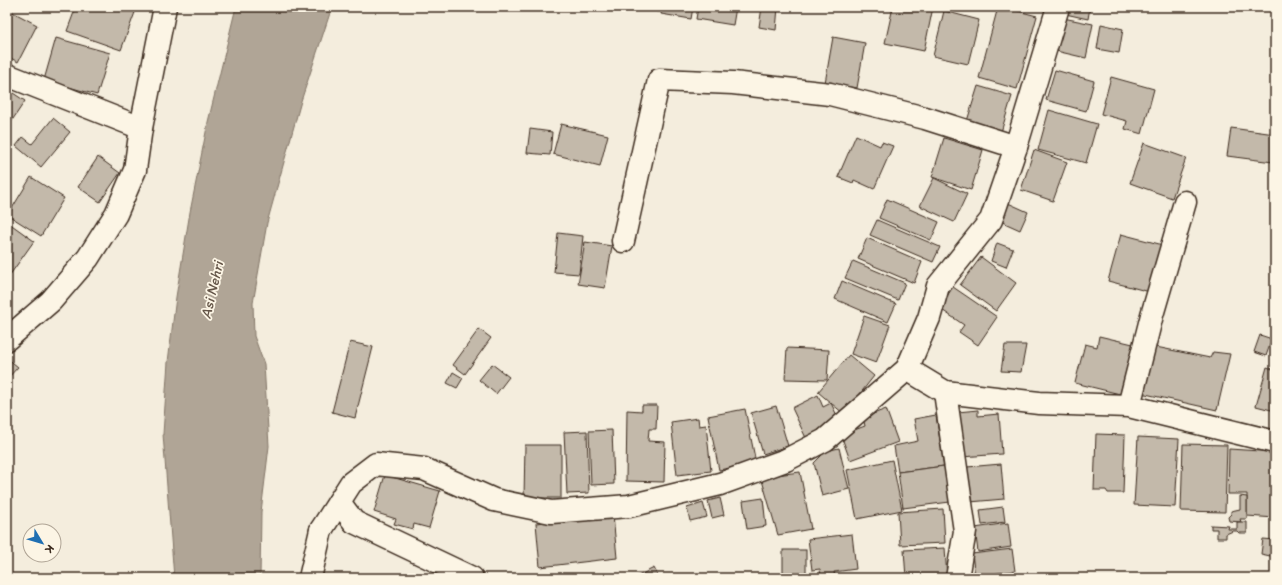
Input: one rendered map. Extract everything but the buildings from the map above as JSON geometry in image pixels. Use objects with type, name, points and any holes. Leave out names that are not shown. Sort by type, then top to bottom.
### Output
[{"type":"street","points":[[7,339],[51,301],[88,258],[116,214],[136,170],[141,128],[165,7]]},
{"type":"street","points":[[310,578],[321,530],[351,483],[376,464],[424,468],[494,500],[551,512],[629,506],[720,484],[786,460],[825,440],[907,369],[928,318],[938,286],[991,220],[1016,147],[1058,7]]},
{"type":"street","points":[[7,75],[44,88],[141,128]]},
{"type":"street","points":[[623,241],[659,80],[733,84],[830,94],[925,118],[1016,147]]},
{"type":"street","points":[[1128,406],[1152,315],[1185,202]]},
{"type":"street","points":[[907,369],[945,392],[1039,403],[1128,406],[1275,442]]},
{"type":"street","points":[[945,392],[965,531],[957,578]]},
{"type":"street","points":[[339,502],[354,522],[472,578]]},
{"type":"water","name":"Asi Nehri","points":[[236,7],[332,7],[301,101],[267,223],[253,303],[254,336],[264,364],[269,446],[261,512],[260,578],[174,578],[163,434],[168,362],[176,297],[190,212],[208,122]]}]
